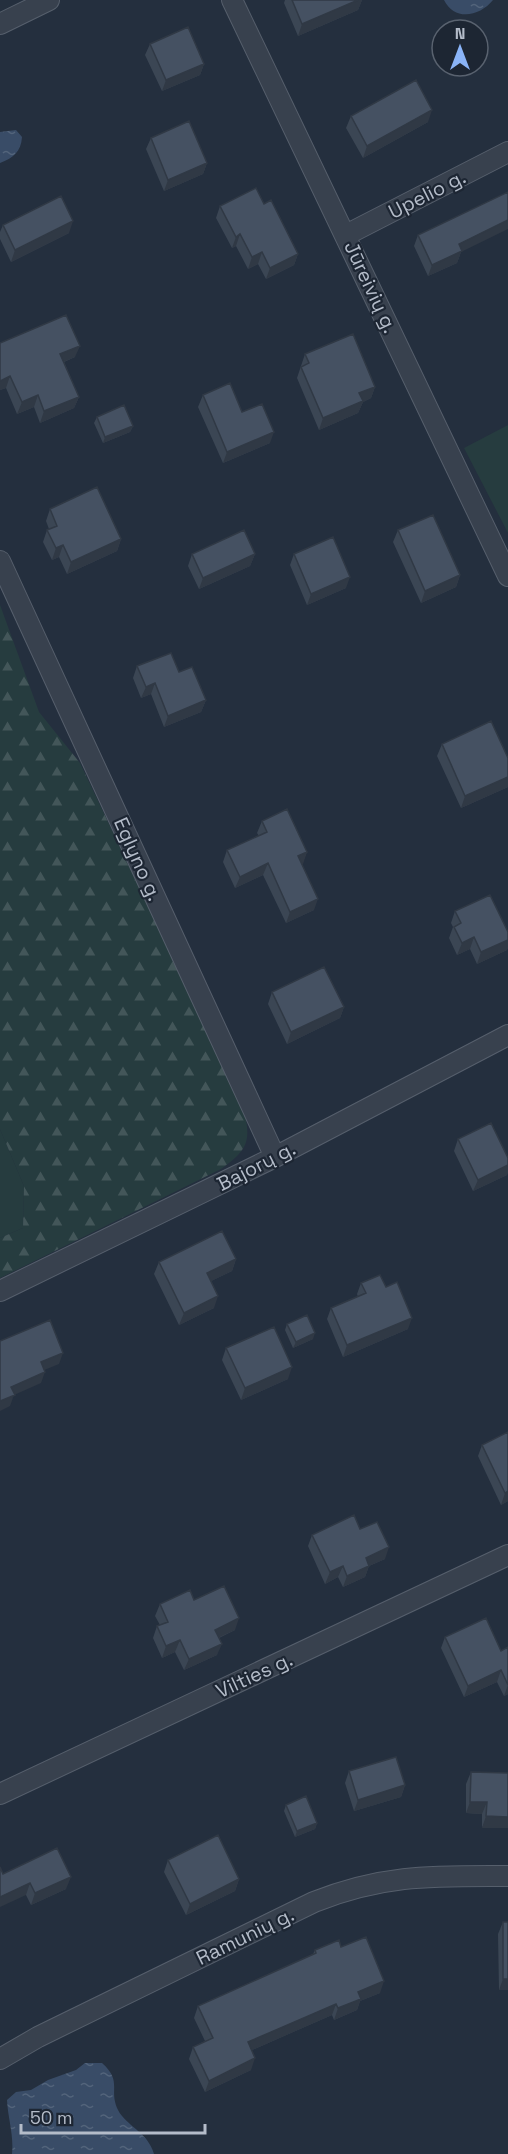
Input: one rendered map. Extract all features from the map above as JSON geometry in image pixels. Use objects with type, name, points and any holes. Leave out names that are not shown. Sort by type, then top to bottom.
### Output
[{"type":"street","points":[[0,24],[49,0]]},
{"type":"street","name":"Jūreivių g.","points":[[232,0],[508,576]]},
{"type":"street","name":"Upelio g.","points":[[346,235],[508,152]]},
{"type":"street","name":"Eglyno g.","points":[[0,561],[275,1157]]},
{"type":"street","name":"Bajorų g.","points":[[0,1291],[275,1157],[508,1035]]},
{"type":"street","name":"Vilties g.","points":[[0,1794],[508,1555]]},
{"type":"street","name":"Ramunių g.","points":[[0,2060],[38,2037],[314,1902],[351,1887],[385,1880],[429,1876],[508,1876]]},
{"type":"green space","points":[[508,425],[508,533],[464,448]]},
{"type":"green space","points":[[0,605],[39,712],[80,763],[243,1106],[247,1135],[243,1149],[221,1169],[0,1278],[0,1238],[23,1228],[24,1186],[0,1129]]},
{"type":"green space","points":[[0,1129],[24,1186],[23,1228],[0,1238]]},
{"type":"water","points":[[444,0],[493,0],[475,13],[461,14],[454,12]]},
{"type":"water","points":[[16,130],[22,137],[20,147],[12,157],[0,163],[0,132]]},
{"type":"water","points":[[85,2063],[102,2063],[112,2075],[118,2110],[126,2121],[147,2140],[154,2154],[12,2154],[7,2100],[16,2092],[31,2090],[48,2080],[76,2070]]},
{"type":"building","points":[[292,0],[358,0],[302,24]]},
{"type":"building","points":[[188,27],[204,64],[166,80],[150,44]]},
{"type":"building","points":[[416,80],[432,110],[367,146],[351,116]]},
{"type":"building","points":[[189,121],[207,163],[168,180],[151,138]]},
{"type":"building","points":[[256,188],[264,204],[271,200],[298,254],[270,268],[262,252],[252,257],[240,234],[236,237],[220,206]]},
{"type":"building","points":[[508,192],[508,220],[459,244],[462,251],[432,265],[418,235]]},
{"type":"building","points":[[61,196],[73,221],[15,250],[3,225]]},
{"type":"building","points":[[66,315],[80,346],[60,354],[79,397],[44,411],[38,395],[22,402],[10,376],[0,381],[0,343]]},
{"type":"building","points":[[353,334],[375,387],[359,393],[363,401],[323,418],[301,367],[309,363],[305,354]]},
{"type":"building","points":[[230,383],[242,412],[262,404],[274,432],[227,452],[203,395]]},
{"type":"building","points":[[124,405],[133,426],[105,437],[97,417]]},
{"type":"building","points":[[97,487],[121,539],[71,562],[63,545],[56,548],[47,530],[57,526],[50,509]]},
{"type":"building","points":[[433,515],[460,575],[425,591],[398,530]]},
{"type":"building","points":[[244,530],[255,554],[203,578],[192,554]]},
{"type":"building","points":[[333,537],[350,577],[311,594],[294,554]]},
{"type":"building","points":[[171,653],[179,672],[192,667],[206,700],[168,716],[155,683],[146,687],[137,666]]},
{"type":"building","points":[[491,721],[508,758],[508,777],[465,796],[442,744]]},
{"type":"building","points":[[287,809],[307,852],[298,856],[318,899],[290,912],[268,863],[240,877],[227,850],[267,832],[262,821]]},
{"type":"building","points":[[490,895],[508,932],[508,940],[481,952],[474,937],[462,943],[454,927],[461,923],[455,911]]},
{"type":"building","points":[[324,967],[344,1007],[291,1032],[272,992]]},
{"type":"building","points":[[491,1123],[508,1158],[508,1165],[478,1180],[458,1139]]},
{"type":"building","points":[[222,1231],[236,1259],[207,1273],[218,1296],[184,1313],[159,1262]]},
{"type":"building","points":[[380,1275],[386,1287],[397,1282],[412,1318],[347,1345],[331,1308],[366,1293],[361,1283]]},
{"type":"building","points":[[307,1315],[315,1333],[296,1342],[287,1324]]},
{"type":"building","points":[[50,1320],[63,1353],[41,1362],[45,1372],[11,1387],[15,1395],[0,1401],[0,1341]]},
{"type":"building","points":[[274,1327],[292,1367],[245,1388],[226,1348]]},
{"type":"building","points":[[508,1432],[508,1491],[505,1493],[482,1445]]},
{"type":"building","points":[[354,1515],[360,1529],[377,1522],[389,1547],[366,1558],[369,1566],[347,1576],[343,1566],[330,1572],[312,1535]]},
{"type":"building","points":[[224,1586],[239,1618],[215,1630],[222,1644],[189,1659],[180,1640],[166,1646],[157,1626],[168,1622],[160,1604],[190,1590],[194,1600]]},
{"type":"building","points":[[486,1618],[501,1651],[508,1647],[508,1685],[501,1670],[468,1686],[445,1637]]},
{"type":"building","points":[[396,1757],[405,1785],[358,1800],[349,1771]]},
{"type":"building","points":[[471,1772],[508,1773],[508,1817],[486,1816],[487,1802],[470,1802]]},
{"type":"building","points":[[306,1796],[317,1823],[297,1831],[286,1805]]},
{"type":"building","points":[[218,1835],[239,1879],[190,1904],[168,1860]]},
{"type":"building","points":[[57,1848],[71,1877],[35,1893],[30,1883],[0,1897],[0,1867],[3,1874]]},
{"type":"building","points":[[503,1922],[508,1922],[508,1979],[503,1979]]},
{"type":"building","points":[[366,1937],[384,1981],[358,1992],[361,1999],[338,2008],[336,2004],[248,2042],[255,2058],[209,2081],[193,2047],[213,2038],[198,2006],[316,1953],[315,1950],[339,1940],[341,1947]]}]
